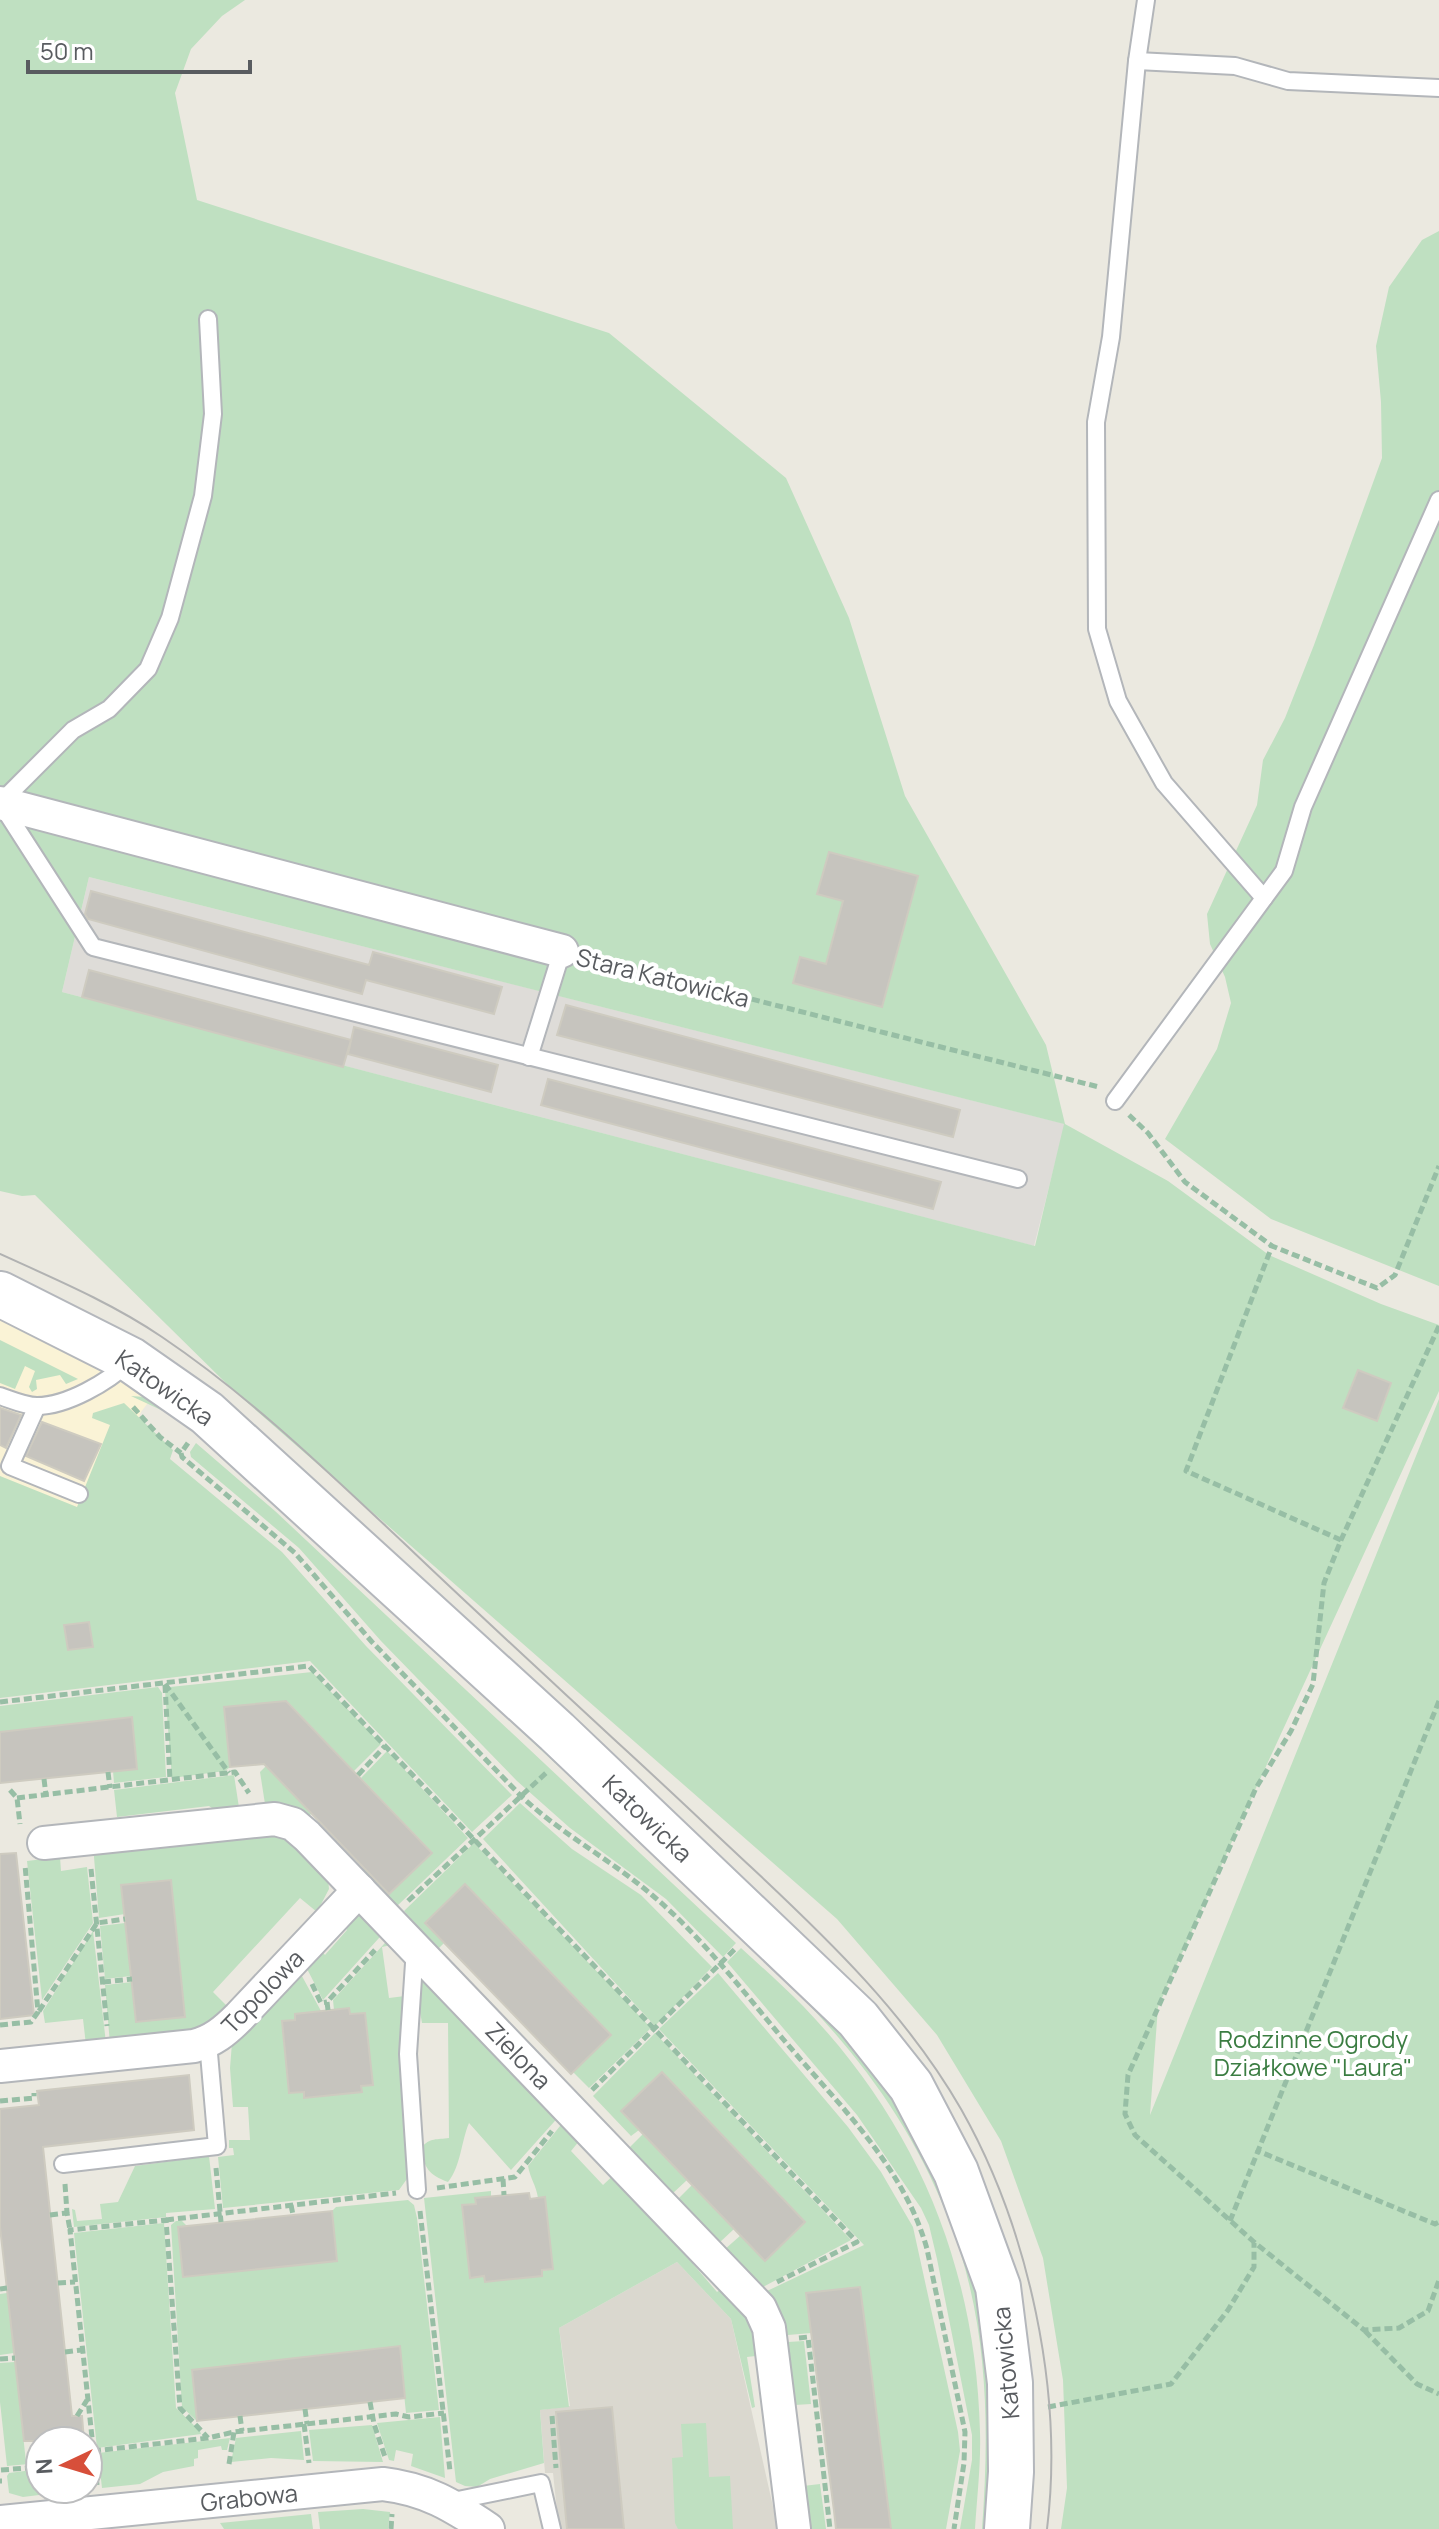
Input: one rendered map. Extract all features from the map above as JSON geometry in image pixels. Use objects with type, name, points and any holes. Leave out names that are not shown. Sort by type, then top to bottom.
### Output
[{"type":"main road","name":"Katowicka","points":[[0,1294],[131,1381],[207,1413],[557,1732],[858,2019],[911,2086],[956,2172],[998,2287],[1010,2383],[1011,2472],[1007,2529]]},
{"type":"street","name":"Stara Katowicka","points":[[0,803],[562,951]]},
{"type":"street","name":"Zielona","points":[[30,1843],[275,1819],[293,1824],[359,1890],[406,1925],[576,2098],[760,2308],[769,2328],[794,2529]]},
{"type":"street","name":"Topolowa","points":[[0,2066],[208,2042],[239,2017],[359,1890]]},
{"type":"street","name":"Grabowa","points":[[0,2522],[138,2519],[383,2484],[448,2493],[488,2529]]},
{"type":"lane","points":[[1146,0],[1137,61],[1111,337],[1096,422],[1097,629],[1118,701],[1164,783],[1264,898]]},
{"type":"lane","points":[[1137,61],[1235,66],[1288,81],[1439,88]]},
{"type":"lane","points":[[208,319],[213,414],[203,496],[170,618],[148,669],[109,709],[73,730],[0,803],[93,947],[1018,1179]]},
{"type":"lane","points":[[1115,1101],[1284,871],[1303,807],[1439,500]]},
{"type":"lane","points":[[529,1057],[562,951]]},
{"type":"lane","points":[[0,1396],[37,1406],[51,1405],[116,1375],[131,1381]]},
{"type":"lane","points":[[37,1406],[5,1464],[79,1494]]},
{"type":"lane","points":[[406,1925],[408,2054],[417,2190]]},
{"type":"lane","points":[[63,2164],[217,2146],[208,2042]]},
{"type":"lane","points":[[448,2493],[541,2483],[552,2529]]},
{"type":"path","name":"Stara Katowicka","points":[[562,951],[1102,1088],[1148,1133],[1185,1182],[1272,1246],[1377,1288],[1395,1275],[1439,1166]]},
{"type":"path","points":[[1272,1246],[1186,1471],[1341,1540]]},
{"type":"path","points":[[1439,1326],[1324,1583],[1313,1684],[1291,1731],[1256,1788],[1128,2075],[1125,2114],[1135,2135],[1230,2221],[1364,2330],[1417,2384],[1439,2394]]},
{"type":"path","points":[[131,1381],[134,1411],[295,1553],[372,1642],[521,1796],[545,1818],[656,1898],[720,1964],[856,2124],[899,2184],[919,2222],[939,2302],[965,2432],[964,2463],[954,2529]]},
{"type":"path","points":[[181,1453],[194,1436]]},
{"type":"path","points":[[0,1702],[309,1666],[857,2242],[774,2284]]},
{"type":"path","points":[[165,1684],[229,1773]]},
{"type":"path","points":[[165,1684],[170,1780]]},
{"type":"path","points":[[1230,2221],[1439,1701]]},
{"type":"path","points":[[358,1775],[385,1746]]},
{"type":"path","points":[[310,1982],[321,2003],[327,2002],[406,1925],[474,1839],[553,1766]]},
{"type":"path","points":[[108,1772],[110,1788]]},
{"type":"path","points":[[17,1798],[235,1772],[250,1794]]},
{"type":"path","points":[[44,1779],[46,1795]]},
{"type":"path","points":[[10,1790],[17,1798],[30,1843],[26,1913],[38,2012]]},
{"type":"path","points":[[91,1869],[110,2055]]},
{"type":"path","points":[[0,2025],[31,2022],[97,1923],[125,1919]]},
{"type":"path","points":[[70,2230],[515,2177],[576,2098],[588,2094],[741,1943]]},
{"type":"path","points":[[103,1982],[132,1979]]},
{"type":"path","points":[[327,2002],[328,2010]]},
{"type":"path","points":[[0,2101],[34,2098],[33,2084]]},
{"type":"path","points":[[1258,2151],[1435,2224],[1439,2222]]},
{"type":"path","points":[[63,2164],[65,2182]]},
{"type":"path","points":[[216,2170],[221,2222]]},
{"type":"path","points":[[503,2179],[504,2195]]},
{"type":"path","points":[[417,2190],[444,2413],[448,2493]]},
{"type":"path","points":[[67,2194],[90,2425]]},
{"type":"path","points":[[291,2205],[293,2215]]},
{"type":"path","points":[[50,2215],[67,2213]]},
{"type":"path","points":[[166,2220],[180,2408],[208,2438]]},
{"type":"path","points":[[1048,2407],[1171,2384],[1228,2310],[1254,2267],[1254,2242]]},
{"type":"path","points":[[1364,2330],[1399,2328],[1428,2311],[1439,2280]]},
{"type":"path","points":[[58,2283],[75,2282]]},
{"type":"path","points":[[65,2352],[82,2350]]},
{"type":"path","points":[[0,2359],[15,2358]]},
{"type":"path","points":[[77,2416],[88,2399]]},
{"type":"path","points":[[370,2402],[379,2441]]},
{"type":"path","points":[[305,2409],[309,2464]]},
{"type":"path","points":[[104,2450],[396,2414],[409,2417],[444,2413]]},
{"type":"path","points":[[240,2416],[242,2431]]},
{"type":"path","points":[[229,2464],[234,2432]]},
{"type":"path","points":[[1,2470],[24,2468]]},
{"type":"shaded area","points":[[89,877],[1065,1124],[1034,1246],[62,992]]},
{"type":"shaded area","points":[[0,1313],[69,1342],[151,1399],[141,1412],[95,1528],[0,1488]]},
{"type":"shaded area","points":[[677,2262],[731,2319],[778,2529],[559,2529],[553,2473],[545,2473],[540,2410],[570,2406],[559,2328]]},
{"type":"green space","name":"Rodzinne Ogrody Działkowe \"Laura\"","points":[[0,0],[245,0],[222,16],[191,49],[175,93],[197,200],[609,333],[786,478],[849,618],[905,796],[1046,1045],[1065,1124],[1168,1181],[1269,1255],[1381,1304],[1439,1325],[1439,1391],[1158,2007],[1150,2115],[1439,1399],[1439,2529],[1061,2529],[1067,2488],[1063,2380],[1043,2258],[1001,2141],[937,2035],[837,1919],[233,1390],[35,1195],[22,1196],[0,1191]],"holes":[[[89,877],[1064,1124],[1035,1246],[62,992]]]},
{"type":"green space","points":[[1439,231],[1439,1286],[1271,1219],[1165,1139],[1217,1049],[1231,1003],[1225,977],[1210,944],[1207,914],[1257,805],[1263,760],[1285,718],[1314,645],[1382,458],[1376,346],[1389,287],[1422,240]]},
{"type":"green space","points":[[0,1340],[78,1379],[66,1384],[60,1375],[36,1380],[37,1389],[32,1392],[29,1387],[35,1371],[25,1366],[15,1389],[0,1383]]},
{"type":"green space","points":[[131,1396],[145,1397],[178,1411],[814,1999],[884,2083],[926,2153],[978,2296],[991,2369],[989,2529],[982,2529],[986,2449],[983,2370],[971,2292],[961,2253],[925,2166],[873,2081],[843,2042],[775,1970],[389,1609],[195,1432],[176,1417]]},
{"type":"green space","points":[[124,1403],[173,1450],[170,1459],[282,1552],[366,1646],[512,1795],[472,1832],[310,1661],[0,1698],[0,1476],[77,1507],[110,1425],[92,1418],[93,1413]]},
{"type":"green space","points":[[196,1443],[275,1511],[736,1943],[723,1957],[666,1899],[570,1828],[517,1781],[381,1641],[299,1548],[191,1457],[190,1452]]},
{"type":"green space","points":[[312,1672],[381,1744],[354,1771],[287,1701],[224,1707],[230,1767],[225,1771],[172,1778],[165,1691],[170,1687]]},
{"type":"green space","points":[[158,1687],[162,1693],[166,1777],[114,1783],[113,1771],[137,1768],[131,1717],[0,1732],[0,1706]]},
{"type":"green space","points":[[387,1751],[468,1838],[397,1906],[361,1871],[364,1868],[390,1894],[432,1852],[361,1778]]},
{"type":"green space","points":[[266,1766],[312,1813],[308,1817],[293,1807],[265,1804],[260,1772]]},
{"type":"green space","points":[[234,1775],[240,1814],[224,1816],[209,1806],[117,1817],[114,1790]]},
{"type":"green space","points":[[520,1803],[572,1849],[641,1895],[712,1967],[655,2026],[483,1839]]},
{"type":"green space","points":[[259,1825],[294,1834],[328,1879],[329,1889],[317,1912],[300,1898],[213,1992],[228,2007],[206,2027],[194,2033],[110,2044],[105,1985],[132,1982],[185,2016],[171,1880],[125,1914],[99,1918],[93,1845]]},
{"type":"green space","points":[[474,1843],[651,2028],[589,2088],[573,2072],[610,2034],[466,1885],[425,1923],[444,1943],[438,1949],[404,1911]]},
{"type":"green space","points":[[60,1857],[61,1871],[87,1867],[93,1923],[42,2000],[27,1861]]},
{"type":"green space","points":[[363,1915],[388,1928],[323,2000],[303,1961],[317,1946],[325,1955],[347,1930],[336,1917]]},
{"type":"green space","points":[[125,1923],[131,1976],[105,1979],[100,1926]]},
{"type":"green space","points":[[93,1931],[106,2043],[86,2045],[83,2019],[45,2023],[43,2011]]},
{"type":"green space","points":[[394,1933],[400,1943],[382,1947],[389,1998],[405,1996],[409,2176],[399,2190],[223,2208],[218,2157],[234,2155],[233,2148],[229,2148],[229,2140],[250,2140],[248,2107],[233,2107],[232,2043],[297,1967],[321,2011],[295,2014],[295,2020],[282,2021],[304,2097],[362,2091],[361,2086],[372,2085],[365,2013],[350,2014],[334,2010],[333,2000]]},
{"type":"green space","points":[[741,1948],[803,2006],[843,2051],[878,2099],[908,2149],[933,2202],[967,2313],[976,2371],[980,2444],[975,2529],[960,2529],[972,2460],[972,2435],[929,2225],[921,2208],[857,2115],[727,1962]]},
{"type":"green space","points":[[420,1971],[442,1999],[546,2108],[562,2113],[511,2170],[469,2123],[456,2169],[448,2182],[436,2177],[426,2166],[421,2148],[424,2144],[449,2138],[448,2023],[422,2023],[417,1995]]},
{"type":"green space","points":[[718,1973],[848,2127],[881,2172],[913,2227],[958,2432],[960,2451],[946,2529],[891,2529],[860,2287],[807,2293],[811,2333],[788,2335],[767,2291],[864,2245],[659,2029]]},
{"type":"green space","points":[[655,2033],[851,2240],[761,2288],[724,2250],[741,2235],[765,2261],[805,2222],[662,2073],[622,2111],[639,2130],[631,2136],[593,2096]]},
{"type":"green space","points":[[568,2116],[580,2140],[571,2151],[603,2185],[619,2170],[698,2258],[693,2264],[717,2292],[727,2285],[739,2299],[765,2355],[747,2357],[755,2407],[752,2408],[731,2319],[677,2262],[559,2328],[569,2407],[540,2410],[544,2463],[490,2479],[477,2487],[465,2486],[456,2482],[424,2198],[491,2191],[491,2197],[476,2198],[476,2204],[463,2206],[470,2277],[484,2276],[485,2282],[542,2276],[542,2271],[553,2269],[545,2198],[538,2198],[528,2166]]},
{"type":"green space","points":[[643,2134],[687,2180],[672,2194],[628,2149]]},
{"type":"green space","points":[[209,2156],[215,2209],[74,2227],[72,2209],[77,2221],[102,2219],[100,2204],[118,2202],[135,2166]]},
{"type":"green space","points":[[692,2185],[734,2229],[719,2243],[676,2201]]},
{"type":"green space","points":[[408,2200],[414,2205],[417,2218],[439,2410],[406,2413],[399,2346],[192,2370],[197,2421],[182,2407],[171,2225],[182,2221],[187,2226],[178,2227],[183,2277],[337,2261],[332,2211],[336,2207]]},
{"type":"green space","points":[[164,2223],[176,2408],[201,2434],[104,2447],[104,2425],[95,2425],[74,2233]]},
{"type":"green space","points":[[7,2293],[14,2353],[0,2355],[0,2294]]},
{"type":"green space","points":[[804,2341],[811,2404],[795,2405],[788,2342]]},
{"type":"green space","points":[[15,2362],[24,2464],[7,2466],[0,2402],[0,2363]]},
{"type":"green space","points":[[440,2417],[445,2478],[411,2466],[413,2454],[396,2450],[394,2461],[389,2460],[377,2423]]},
{"type":"green space","points":[[706,2423],[709,2477],[730,2476],[733,2529],[678,2529],[675,2523],[672,2458],[683,2457],[681,2424]]},
{"type":"green space","points":[[372,2425],[383,2462],[313,2461],[309,2430]]},
{"type":"green space","points":[[301,2431],[304,2460],[271,2458],[231,2462],[236,2438]]},
{"type":"green space","points":[[230,2438],[227,2450],[222,2450],[221,2446],[198,2450],[194,2466],[163,2472],[140,2484],[104,2488],[104,2452]]},
{"type":"green space","points":[[24,2471],[24,2497],[9,2493],[9,2473]]},
{"type":"green space","points":[[820,2484],[826,2529],[808,2529],[803,2486]]},
{"type":"green space","points":[[363,2509],[390,2512],[388,2529],[320,2529],[318,2512]]},
{"type":"green space","points":[[311,2514],[313,2529],[224,2529],[220,2523]]},
{"type":"building","points":[[829,852],[918,876],[882,1007],[793,983],[800,957],[826,964],[843,901],[817,894]]},
{"type":"building","points":[[91,891],[369,965],[373,952],[502,987],[494,1014],[366,980],[362,994],[88,919],[85,914]]},
{"type":"building","points":[[89,970],[351,1040],[343,1067],[82,997]]},
{"type":"building","points":[[566,1005],[960,1110],[953,1137],[557,1035]]},
{"type":"building","points":[[354,1027],[498,1065],[491,1092],[348,1054]]},
{"type":"building","points":[[548,1079],[941,1182],[933,1209],[541,1105]]},
{"type":"building","points":[[1358,1370],[1391,1383],[1377,1421],[1343,1408]]},
{"type":"building","points":[[0,1408],[21,1415],[6,1448],[0,1445]]},
{"type":"building","points":[[42,1422],[101,1444],[84,1481],[26,1456]]},
{"type":"building","points":[[89,1622],[93,1647],[68,1650],[64,1625]]},
{"type":"building","points":[[286,1701],[432,1853],[389,1894],[264,1764],[230,1767],[224,1707]]},
{"type":"building","points":[[132,1717],[137,1769],[0,1783],[0,1732]]},
{"type":"building","points":[[16,1853],[34,2015],[0,2019],[0,1854]]},
{"type":"building","points":[[171,1880],[185,2017],[136,2022],[121,1885]]},
{"type":"building","points":[[465,1884],[611,2035],[571,2074],[425,1923]]},
{"type":"building","points":[[349,2008],[350,2014],[365,2013],[373,2085],[361,2086],[362,2092],[304,2098],[304,2092],[289,2093],[282,2021],[295,2020],[295,2014]]},
{"type":"building","points":[[662,2072],[805,2222],[765,2261],[621,2111]]},
{"type":"building","points":[[189,2075],[194,2130],[43,2147],[72,2416],[82,2416],[83,2425],[24,2425],[24,2441],[0,2227],[0,2109],[39,2105],[37,2091]]},
{"type":"building","points":[[529,2193],[530,2199],[545,2197],[553,2269],[542,2270],[542,2276],[485,2282],[484,2276],[470,2278],[462,2205],[476,2204],[475,2198]]},
{"type":"building","points":[[332,2211],[337,2261],[183,2277],[178,2227]]},
{"type":"building","points":[[860,2287],[891,2529],[836,2529],[806,2293]]},
{"type":"building","points":[[400,2346],[405,2398],[197,2421],[192,2370]]},
{"type":"building","points":[[612,2407],[624,2529],[567,2529],[556,2412]]},
{"type":"tram line","points":[[0,1254],[83,1292],[143,1325],[195,1360],[258,1410],[780,1895],[891,2010],[940,2075],[961,2109],[1006,2206],[1023,2259],[1036,2313],[1050,2422],[1051,2477],[1047,2529]]}]
